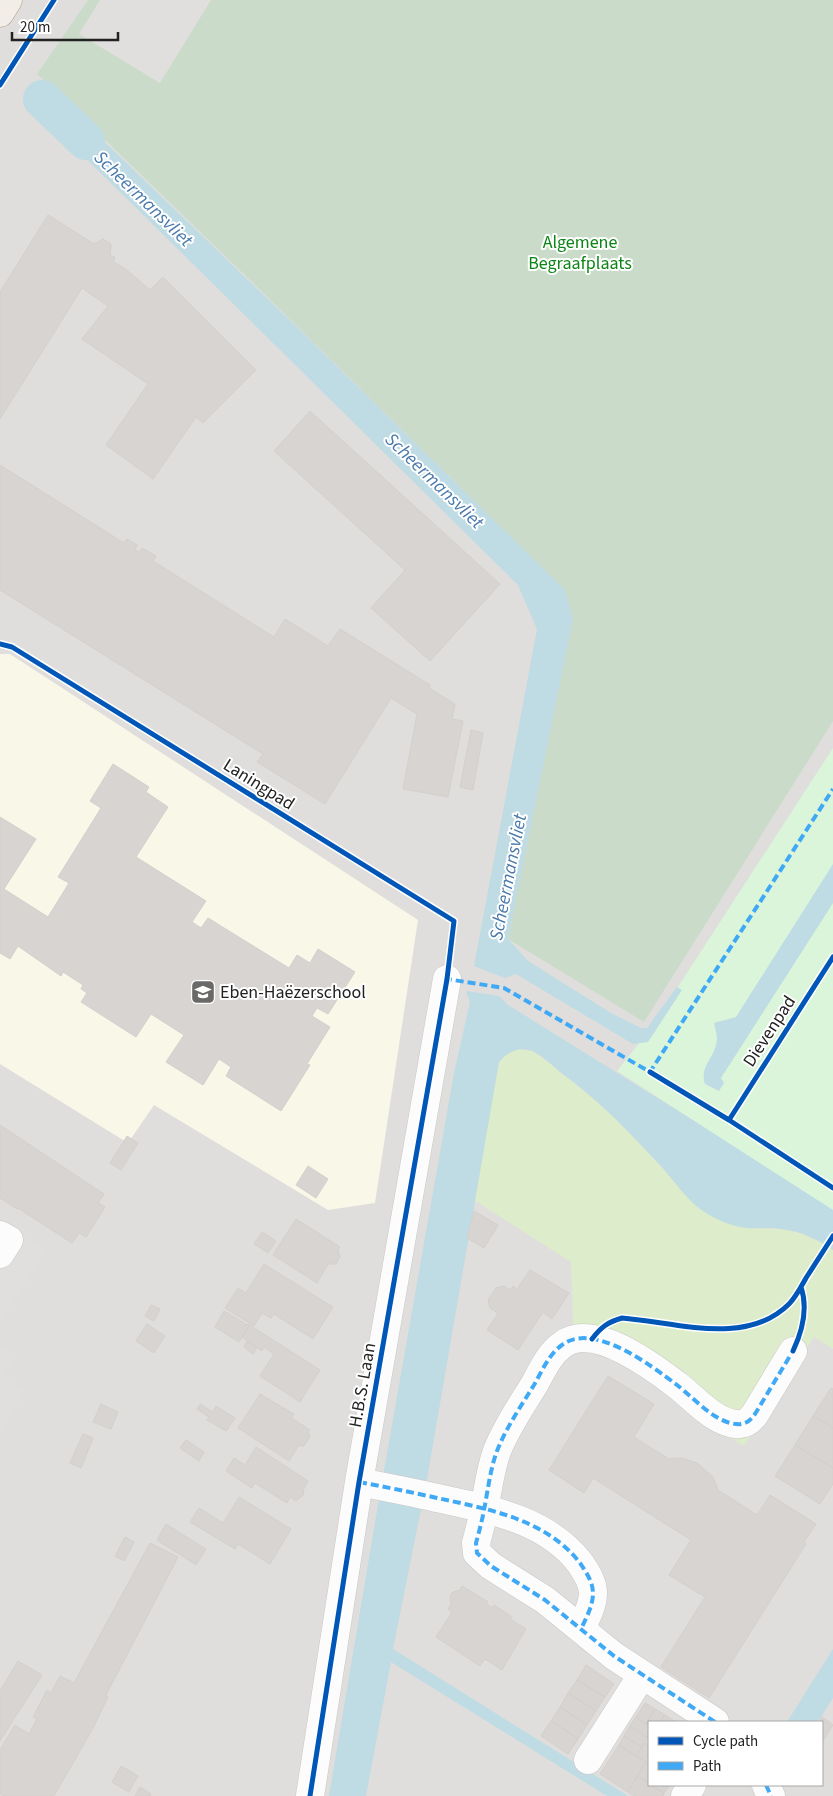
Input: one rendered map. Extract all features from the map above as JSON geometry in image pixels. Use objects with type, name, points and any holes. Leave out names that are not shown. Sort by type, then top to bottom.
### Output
[{"type":"main road","points":[[0,13],[8,0]]},
{"type":"street","name":"H.B.S. Laan","points":[[310,1796],[366,1483],[447,979]]},
{"type":"street","points":[[0,1235],[9,1240],[0,1254]]},
{"type":"street","points":[[713,1721],[614,1656],[545,1600],[480,1558],[475,1548],[491,1469],[505,1434],[554,1353],[566,1342],[577,1339],[590,1339],[604,1341],[617,1346],[677,1385],[716,1415],[737,1424],[745,1424],[750,1421],[793,1351]]},
{"type":"street","points":[[366,1483],[484,1508],[511,1516],[527,1523],[562,1544],[585,1570],[591,1582],[592,1602],[582,1630]]},
{"type":"street","points":[[588,1760],[642,1675]]},
{"type":"shaded area","points":[[0,0],[833,0],[833,1796],[0,1796]]},
{"type":"shaded area","points":[[100,0],[211,0],[160,83],[79,34]]},
{"type":"shaded area","name":"Eben-Haëzerschool","points":[[0,654],[10,654],[418,920],[375,1203],[328,1210],[154,1105],[128,1143],[0,1064]]},
{"type":"shaded area","points":[[0,1220],[46,1250],[0,1322]]},
{"type":"shaded area","points":[[0,1345],[17,1356],[4,1377],[26,1391],[0,1431]]},
{"type":"green space","name":"Algemene Begraafplaats","points":[[88,0],[833,0],[833,721],[644,1022],[508,939],[573,619],[565,590],[37,74]]},
{"type":"green space","points":[[833,748],[833,1211],[617,1071],[652,1027]]},
{"type":"green space","points":[[518,1049],[533,1051],[583,1088],[658,1163],[691,1201],[745,1228],[781,1229],[801,1233],[833,1250],[833,1349],[814,1337],[744,1446],[688,1410],[666,1386],[591,1347],[574,1354],[571,1262],[474,1200],[499,1062],[506,1054]]},
{"type":"water","points":[[59,98],[300,330],[565,590],[573,619],[508,939],[528,961],[611,1013],[641,1028],[647,1028],[677,987],[682,990],[648,1042],[633,1044],[516,974],[505,978],[474,966],[537,629],[518,585],[41,114]]},
{"type":"water","points":[[833,864],[833,903],[721,1078],[724,1083],[719,1091],[705,1084],[704,1072],[716,1046],[717,1039],[714,1023],[736,1017]]},
{"type":"water","points":[[466,991],[499,996],[508,1005],[833,1210],[833,1250],[815,1239],[795,1232],[777,1228],[739,1227],[724,1222],[695,1205],[623,1126],[599,1103],[536,1053],[523,1049],[518,1050],[506,1055],[499,1062],[427,1479],[393,1649],[628,1796],[607,1796],[391,1662],[366,1796],[329,1796],[454,1073],[470,1002]]},
{"type":"water","points":[[833,1649],[833,1698],[819,1721],[788,1721]]},
{"type":"building","points":[[48,215],[94,244],[103,239],[111,244],[110,255],[115,257],[113,261],[150,290],[163,277],[256,370],[203,423],[196,417],[153,479],[106,445],[148,384],[82,339],[108,306],[82,288],[0,419],[0,292]]},
{"type":"building","points":[[310,411],[500,584],[430,661],[371,608],[405,570],[274,451]]},
{"type":"building","points":[[0,465],[124,543],[127,539],[137,545],[135,550],[139,552],[142,548],[156,556],[153,561],[274,637],[285,619],[328,646],[340,629],[430,685],[429,688],[455,704],[452,719],[463,721],[448,797],[403,789],[417,714],[391,698],[325,804],[257,762],[263,754],[0,590]]},
{"type":"building","points":[[471,730],[483,733],[473,790],[460,787]]},
{"type":"building","points":[[113,764],[149,787],[146,792],[168,807],[136,857],[206,901],[192,922],[201,928],[208,918],[289,968],[297,955],[310,963],[318,949],[355,972],[328,1014],[317,1008],[312,1016],[330,1027],[307,1064],[310,1065],[281,1111],[226,1076],[231,1067],[219,1059],[203,1085],[166,1062],[184,1035],[151,1014],[136,1037],[81,1002],[87,993],[81,989],[83,985],[63,972],[61,976],[18,946],[10,959],[0,953],[0,817],[36,839],[4,889],[48,917],[69,883],[58,877],[101,808],[90,801]]},
{"type":"building","points":[[0,1125],[104,1194],[98,1203],[105,1207],[86,1237],[79,1233],[72,1243],[0,1198]]},
{"type":"building","points":[[127,1136],[138,1143],[121,1170],[110,1163]]},
{"type":"building","points":[[308,1166],[328,1179],[316,1198],[296,1185]]},
{"type":"building","points":[[474,1211],[498,1225],[484,1248],[467,1238]]},
{"type":"building","points":[[296,1219],[340,1247],[338,1250],[340,1257],[336,1264],[328,1264],[317,1283],[273,1255]]},
{"type":"building","points":[[262,1232],[276,1241],[268,1253],[254,1244]]},
{"type":"building","points":[[264,1264],[333,1307],[313,1339],[274,1314],[271,1318],[262,1313],[254,1326],[225,1308],[238,1288],[246,1293]]},
{"type":"building","points":[[530,1270],[569,1293],[552,1319],[543,1312],[518,1350],[487,1330],[498,1313],[490,1308],[488,1300],[496,1288],[504,1286],[510,1290],[513,1286],[517,1289]]},
{"type":"building","points":[[151,1305],[160,1309],[154,1321],[145,1316]]},
{"type":"building","points":[[224,1311],[249,1326],[239,1342],[215,1327]]},
{"type":"building","points":[[147,1324],[165,1336],[154,1353],[136,1341]]},
{"type":"building","points":[[248,1324],[320,1370],[300,1402],[260,1376],[274,1354],[264,1347],[262,1351],[242,1337],[249,1326]]},
{"type":"building","points":[[247,1341],[257,1347],[253,1354],[244,1347]]},
{"type":"building","points":[[608,1376],[654,1404],[634,1437],[669,1459],[682,1458],[697,1463],[713,1477],[718,1490],[757,1515],[770,1495],[816,1524],[804,1542],[806,1544],[709,1698],[661,1667],[705,1597],[669,1575],[691,1540],[593,1478],[584,1493],[549,1470]]},
{"type":"building","points":[[831,1388],[833,1389],[833,1428],[813,1416]]},
{"type":"building","points":[[260,1394],[294,1414],[291,1418],[310,1430],[308,1432],[310,1437],[304,1446],[298,1446],[289,1461],[238,1428]]},
{"type":"building","points":[[101,1404],[118,1412],[111,1429],[93,1422]]},
{"type":"building","points":[[200,1404],[213,1412],[216,1406],[235,1418],[226,1431],[207,1420],[209,1417],[197,1409]]},
{"type":"building","points":[[813,1416],[833,1428],[833,1468],[795,1445]]},
{"type":"building","points":[[83,1434],[93,1438],[81,1468],[70,1463]]},
{"type":"building","points":[[186,1440],[204,1452],[199,1461],[180,1448]]},
{"type":"building","points":[[795,1445],[833,1468],[833,1484],[820,1504],[775,1476]]},
{"type":"building","points":[[256,1447],[308,1481],[303,1495],[296,1501],[290,1497],[287,1503],[255,1483],[252,1488],[226,1471],[234,1458],[245,1465]]},
{"type":"building","points":[[239,1497],[291,1529],[270,1564],[238,1544],[235,1549],[190,1522],[199,1508],[223,1523]]},
{"type":"building","points":[[166,1524],[206,1549],[196,1565],[157,1540]]},
{"type":"building","points":[[125,1537],[134,1542],[124,1561],[115,1556]]},
{"type":"building","points":[[150,1543],[178,1557],[106,1695],[108,1697],[92,1730],[54,1796],[4,1796],[0,1794],[0,1750],[15,1725],[29,1734],[37,1719],[33,1717],[47,1690],[51,1693],[60,1676],[74,1683]]},
{"type":"building","points":[[462,1586],[488,1602],[486,1604],[492,1608],[494,1605],[512,1617],[510,1619],[526,1629],[502,1670],[485,1659],[480,1666],[436,1637],[452,1612],[448,1609],[451,1604],[450,1597],[453,1592],[460,1590]]},
{"type":"building","points":[[18,1661],[42,1675],[0,1741],[0,1691]]},
{"type":"building","points":[[586,1665],[614,1684],[605,1697],[577,1680]]},
{"type":"building","points":[[577,1680],[605,1697],[596,1711],[568,1693]]},
{"type":"building","points":[[568,1693],[596,1711],[587,1725],[560,1707]]},
{"type":"building","points":[[645,1703],[655,1709],[646,1724],[636,1717]]},
{"type":"building","points":[[560,1707],[587,1725],[578,1739],[551,1721]]},
{"type":"building","points":[[655,1709],[665,1715],[661,1721],[648,1721],[648,1725],[646,1724]]},
{"type":"building","points":[[665,1715],[674,1721],[661,1721]]},
{"type":"building","points":[[636,1717],[648,1725],[648,1738],[630,1726]]},
{"type":"building","points":[[822,1717],[833,1725],[823,1741],[823,1721],[820,1721]]},
{"type":"building","points":[[551,1721],[578,1739],[568,1754],[541,1736]]},
{"type":"building","points":[[630,1726],[648,1738],[642,1747],[624,1736]]},
{"type":"building","points":[[624,1736],[642,1747],[636,1756],[619,1745]]},
{"type":"building","points":[[645,1743],[648,1744],[648,1763],[636,1756]]},
{"type":"building","points":[[619,1745],[646,1762],[628,1792],[600,1774]]},
{"type":"building","points":[[646,1762],[648,1763],[648,1782],[637,1776]]},
{"type":"building","points":[[121,1766],[138,1776],[129,1792],[112,1782]]},
{"type":"building","points":[[637,1776],[648,1783],[648,1786],[653,1786],[664,1793],[663,1796],[634,1796],[628,1792]]},
{"type":"building","points":[[653,1786],[669,1786],[664,1793]]},
{"type":"building","points":[[140,1787],[151,1794],[150,1796],[135,1796]]},
{"type":"waterway","name":"Scheermansvliet","points":[[42,99],[86,141]]},
{"type":"marked path","points":[[446,982],[447,979],[504,988],[650,1072],[833,789]]},
{"type":"marked path","points":[[713,1721],[614,1656],[545,1600],[491,1566],[477,1553],[476,1543],[497,1451],[509,1426],[546,1363],[562,1345],[575,1339],[590,1338],[622,1349],[653,1367],[712,1414],[728,1422],[739,1424],[747,1422],[755,1414],[793,1351]]},
{"type":"marked path","points":[[359,1482],[496,1512],[515,1518],[550,1536],[566,1548],[580,1563],[592,1585],[592,1603],[581,1629]]},
{"type":"marked path","points":[[766,1786],[771,1796]]},
{"type":"cycle path","points":[[0,85],[54,0]]},
{"type":"cycle path","name":"Laningpad","points":[[0,644],[12,647],[454,921],[447,979],[359,1482],[310,1796]]},
{"type":"cycle path","name":"Dievenpad","points":[[729,1120],[833,957]]},
{"type":"cycle path","points":[[650,1072],[729,1120],[833,1188]]},
{"type":"cycle path","points":[[592,1339],[605,1325],[622,1318],[709,1329],[752,1325],[772,1317],[794,1298],[833,1236]]},
{"type":"cycle path","points":[[793,1351],[803,1320],[804,1303],[801,1287]]},
{"type":"place","name":"Eben-Haëzerschool","points":[[203,992]]}]
